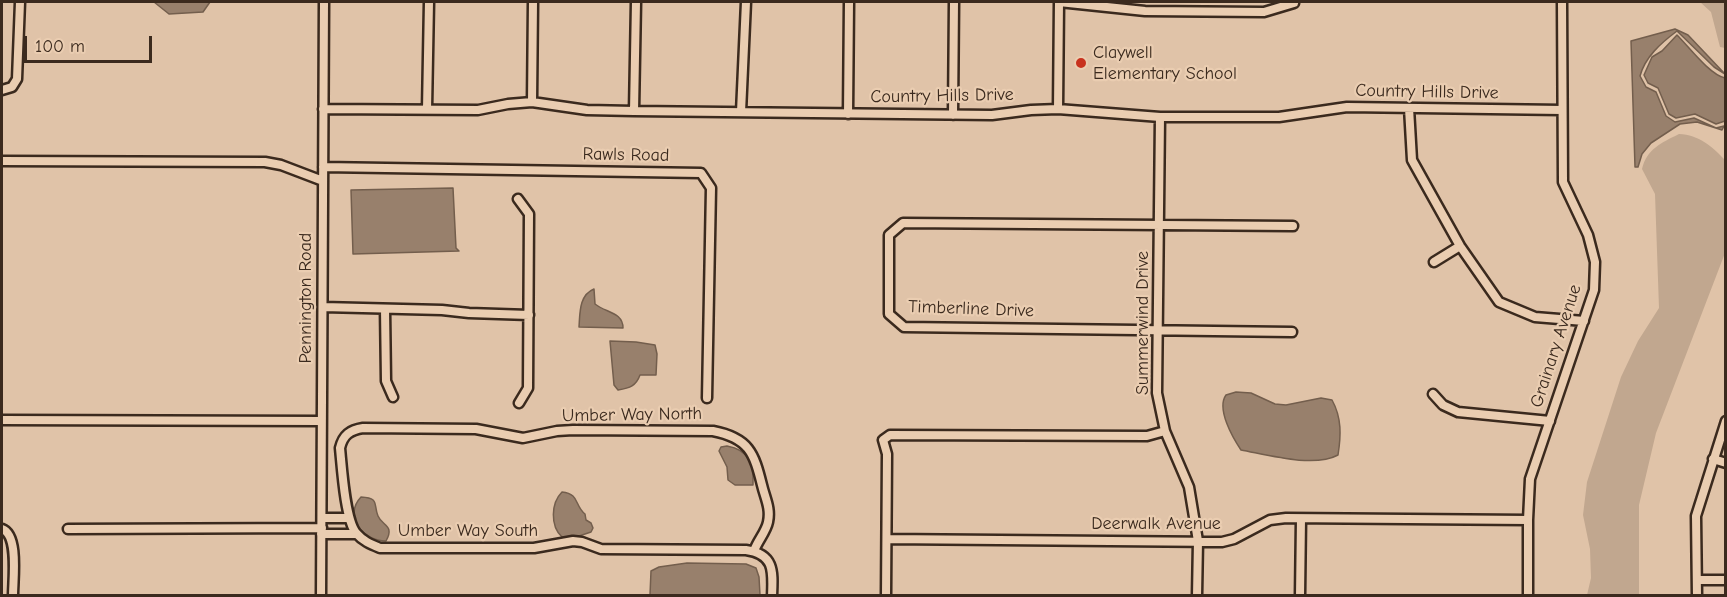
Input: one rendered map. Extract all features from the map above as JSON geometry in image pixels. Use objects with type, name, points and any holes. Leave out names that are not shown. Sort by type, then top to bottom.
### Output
[{"type":"street","points":[[2,90],[12,87],[17,79],[20,2]]},
{"type":"street","name":"Pennington Road","points":[[321,596],[324,2]]},
{"type":"street","points":[[427,109],[429,2]]},
{"type":"street","points":[[532,102],[533,2]]},
{"type":"street","points":[[634,111],[636,2]]},
{"type":"street","points":[[741,112],[746,2]]},
{"type":"street","points":[[848,114],[849,2]]},
{"type":"street","points":[[953,115],[954,2]]},
{"type":"street","points":[[1058,109],[1059,2],[1145,11],[1264,12],[1294,3]]},
{"type":"street","name":"Grainary Avenue","points":[[1528,596],[1530,479],[1594,290],[1595,262],[1588,235],[1563,182],[1562,2]]},
{"type":"street","name":"Country Hills Drive","points":[[323,109],[478,110],[532,102],[587,110],[992,115],[1058,109],[1160,117],[1279,117],[1347,107],[1562,110]]},
{"type":"street","points":[[1409,108],[1412,160],[1460,246],[1499,302],[1535,317],[1584,321]]},
{"type":"street","name":"Summerwind Drive","points":[[1160,117],[1157,393],[1165,431],[1189,488],[1198,541],[1197,596]]},
{"type":"street","points":[[2,160],[266,162],[281,165],[323,181]]},
{"type":"street","name":"Rawls Road","points":[[323,167],[700,172],[711,188],[707,398]]},
{"type":"street","points":[[518,199],[529,214],[528,388],[519,403]]},
{"type":"street","name":"Timberline Drive","points":[[1292,332],[904,327],[889,314],[889,235],[903,223],[1293,226]]},
{"type":"street","points":[[1434,262],[1460,246]]},
{"type":"street","points":[[323,307],[529,315]]},
{"type":"street","points":[[386,309],[386,381],[393,398]]},
{"type":"street","points":[[1433,394],[1443,405],[1458,412],[1550,421]]},
{"type":"street","points":[[2,420],[321,421]]},
{"type":"street","points":[[1697,596],[1696,516],[1725,421]]},
{"type":"street","name":"Umber Way North","points":[[349,518],[340,448],[346,434],[355,430],[476,429],[523,438],[573,430],[713,430],[737,438],[753,455],[758,465],[769,513],[768,524],[757,541],[754,551]]},
{"type":"street","points":[[886,596],[887,454],[884,440],[890,435],[1147,436],[1165,431]]},
{"type":"street","points":[[1713,459],[1725,463]]},
{"type":"street","points":[[322,527],[349,518],[357,534]]},
{"type":"street","points":[[1300,596],[1301,519]]},
{"type":"street","name":"Deerwalk Avenue","points":[[887,539],[1222,542],[1234,539],[1270,520],[1528,520]]},
{"type":"street","points":[[68,529],[322,527],[357,534]]},
{"type":"street","points":[[2,529],[6,530],[11,537],[13,546],[13,596]]},
{"type":"street","name":"Umber Way South","points":[[357,534],[368,544],[380,548],[543,548],[573,541],[601,549],[754,551]]},
{"type":"street","points":[[754,551],[760,553],[771,566],[772,596]]},
{"type":"street","points":[[1697,580],[1725,580]]},
{"type":"shaded area","points":[[154,2],[210,2],[203,12],[169,14]]},
{"type":"shaded area","points":[[1700,2],[1725,2],[1725,48],[1720,47],[1711,12]]},
{"type":"shaded area","points":[[1675,29],[1688,35],[1725,74],[1714,67],[1677,31],[1650,57],[1640,76],[1646,87],[1656,92],[1666,116],[1675,122],[1694,118],[1716,128],[1724,126],[1722,130],[1697,122],[1680,124],[1651,143],[1642,154],[1638,167],[1635,167],[1631,41]]},
{"type":"shaded area","points":[[1677,35],[1706,66],[1725,78],[1725,121],[1716,124],[1695,114],[1676,118],[1669,114],[1658,88],[1648,83],[1644,75],[1652,57],[1662,51]]},
{"type":"shaded area","points":[[1679,134],[1705,142],[1725,160],[1725,253],[1656,433],[1639,505],[1639,595],[1587,595],[1591,578],[1590,549],[1583,515],[1587,482],[1621,377],[1638,341],[1659,308],[1655,194],[1642,169],[1651,152]]},
{"type":"shaded area","points":[[453,188],[456,248],[459,251],[353,254],[351,190]]},
{"type":"shaded area","points":[[594,289],[595,304],[617,316],[623,328],[579,327],[583,300]]},
{"type":"shaded area","points":[[610,341],[655,345],[656,375],[640,375],[632,386],[618,390],[614,385]]},
{"type":"shaded area","points":[[1236,392],[1251,393],[1275,404],[1286,405],[1321,398],[1332,400],[1340,427],[1338,455],[1328,459],[1304,460],[1241,450],[1227,423],[1223,408],[1226,395]]},
{"type":"shaded area","points":[[727,446],[746,455],[753,471],[753,485],[735,485],[728,480],[727,467],[719,451],[721,447]]},
{"type":"shaded area","points":[[562,492],[574,497],[585,514],[586,520],[591,523],[593,528],[591,532],[579,536],[562,537],[558,532],[553,514],[558,497]]},
{"type":"shaded area","points":[[361,497],[375,502],[378,516],[389,532],[386,541],[370,537],[358,526],[354,512]]},
{"type":"shaded area","points":[[687,563],[746,564],[756,568],[760,595],[650,595],[651,571],[659,567]]},
{"type":"place","name":"Claywell Elementary School","points":[[1081,63]]}]
